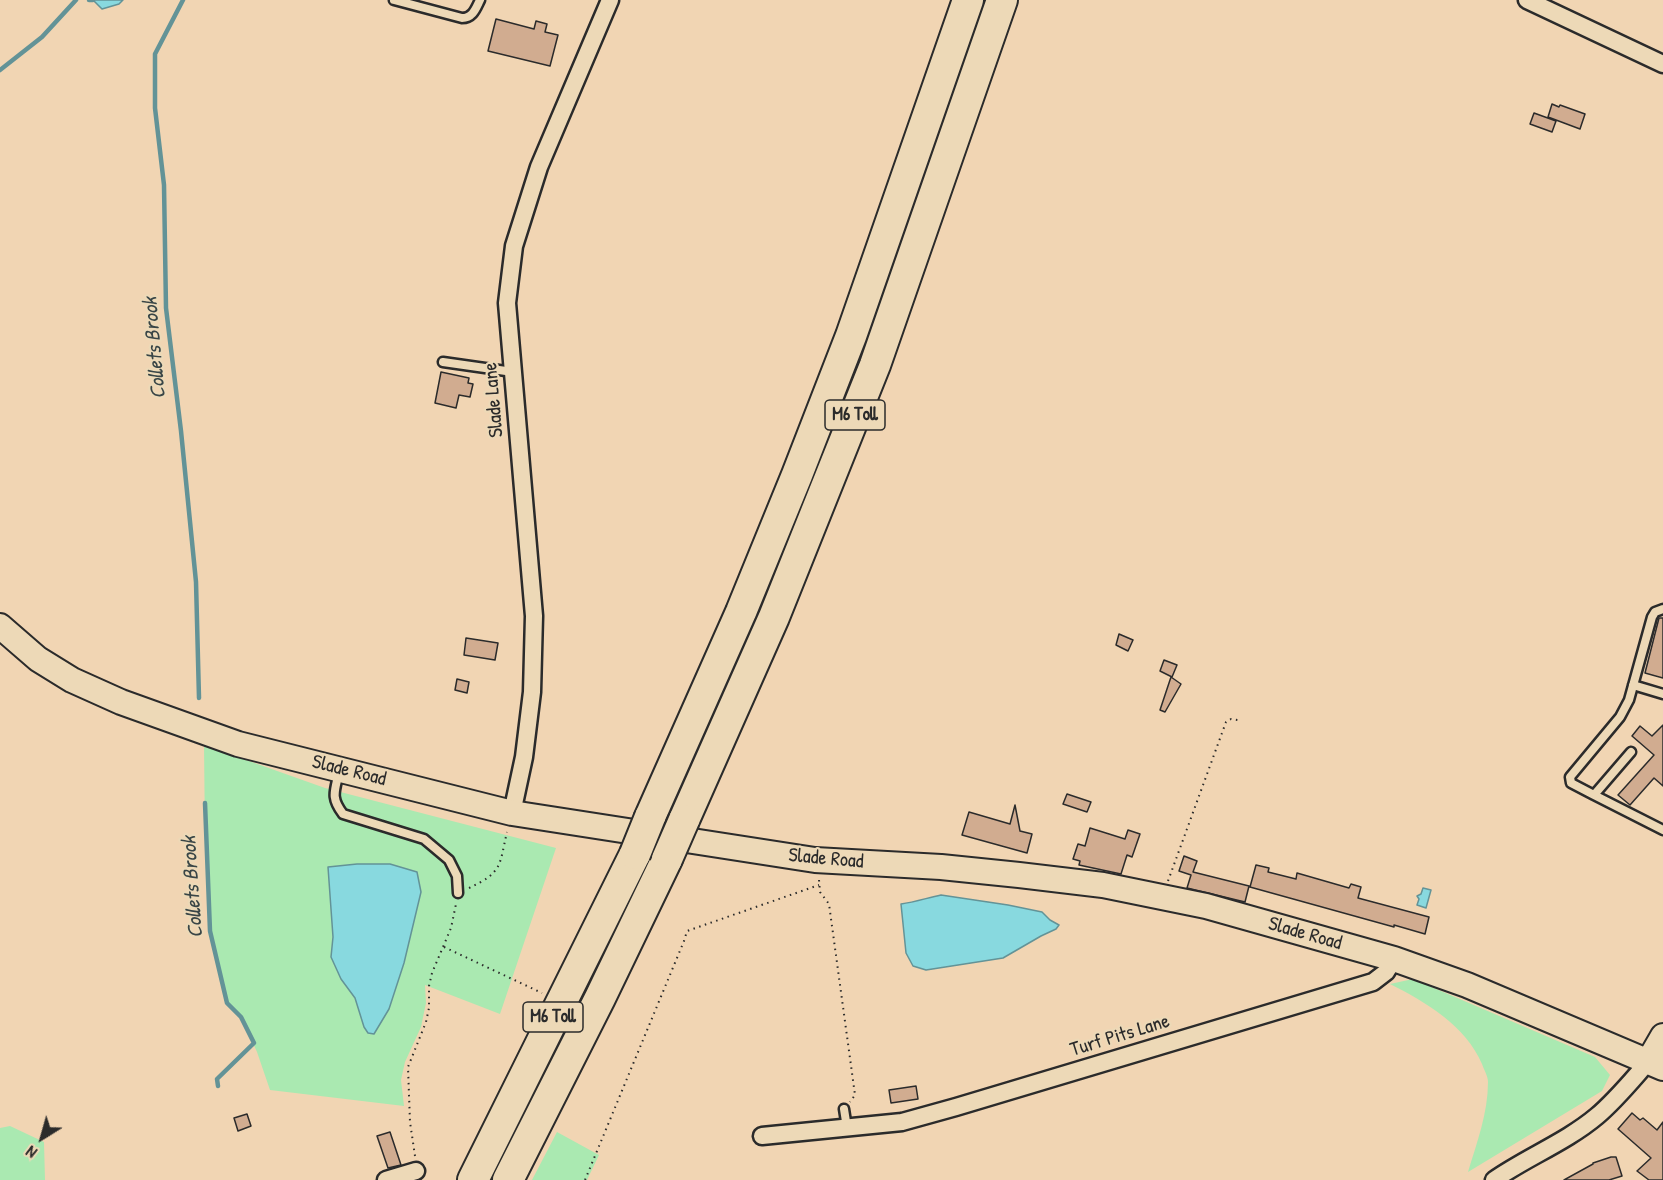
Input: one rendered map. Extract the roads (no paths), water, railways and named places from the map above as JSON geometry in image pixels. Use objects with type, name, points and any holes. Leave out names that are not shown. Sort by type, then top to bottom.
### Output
[{"type":"highway","name":"M6 Toll","points":[[473,1180],[634,854],[741,612],[806,454],[851,336],[968,0]]},
{"type":"highway","name":"M6 Toll","points":[[508,1180],[667,859],[774,617],[875,364],[1002,0]]},
{"type":"main road","name":"Slade Road","points":[[0,626],[38,659],[72,680],[121,702],[238,744],[512,813],[815,860],[941,867],[1019,875],[1102,885],[1162,897],[1243,916],[1394,959],[1467,985],[1656,1065]]},
{"type":"main road","points":[[1656,1065],[1663,1036]]},
{"type":"street","name":"Slade Lane","points":[[512,813],[524,757],[532,692],[534,616],[507,303],[514,246],[539,167],[610,0]]},
{"type":"street","points":[[1527,0],[1663,64]]},
{"type":"street","name":"Turf Pits Lane","points":[[762,1136],[902,1122],[945,1110],[1373,982],[1386,972],[1394,959]]},
{"type":"street","points":[[1494,1180],[1551,1147],[1596,1116],[1630,1083],[1656,1065]]},
{"type":"street","points":[[386,1180],[417,1171]]},
{"type":"lane","points":[[394,0],[468,18],[480,0]]},
{"type":"lane","points":[[443,362],[513,372]]},
{"type":"lane","points":[[1663,609],[1655,612],[1652,617],[1629,700],[1620,717],[1569,779],[1571,783],[1663,830]]},
{"type":"lane","points":[[1633,685],[1663,694]]},
{"type":"lane","points":[[1594,795],[1631,752]]},
{"type":"lane","points":[[340,769],[334,795],[335,804],[343,814],[424,840],[450,860],[457,876],[458,893]]},
{"type":"lane","points":[[844,1109],[847,1128]]},
{"type":"water","points":[[93,0],[123,0],[119,4],[102,9]]},
{"type":"water","points":[[390,864],[417,872],[421,892],[404,963],[389,1009],[374,1034],[368,1033],[364,1027],[355,998],[341,979],[331,957],[333,937],[328,867]]},
{"type":"water","points":[[1423,888],[1431,890],[1426,908],[1417,905],[1419,899],[1417,896],[1421,894]]},
{"type":"water","points":[[941,895],[1042,912],[1059,925],[1056,929],[1003,958],[926,970],[913,966],[906,953],[901,904]]},
{"type":"waterway","points":[[0,70],[42,37],[76,0]]},
{"type":"waterway","name":"Collets Brook","points":[[183,0],[155,54],[155,108],[164,185],[166,308],[196,582],[199,698]]},
{"type":"waterway","name":"Collets Brook","points":[[205,803],[210,931],[227,1003],[241,1017],[254,1043],[217,1079],[218,1086]]}]
